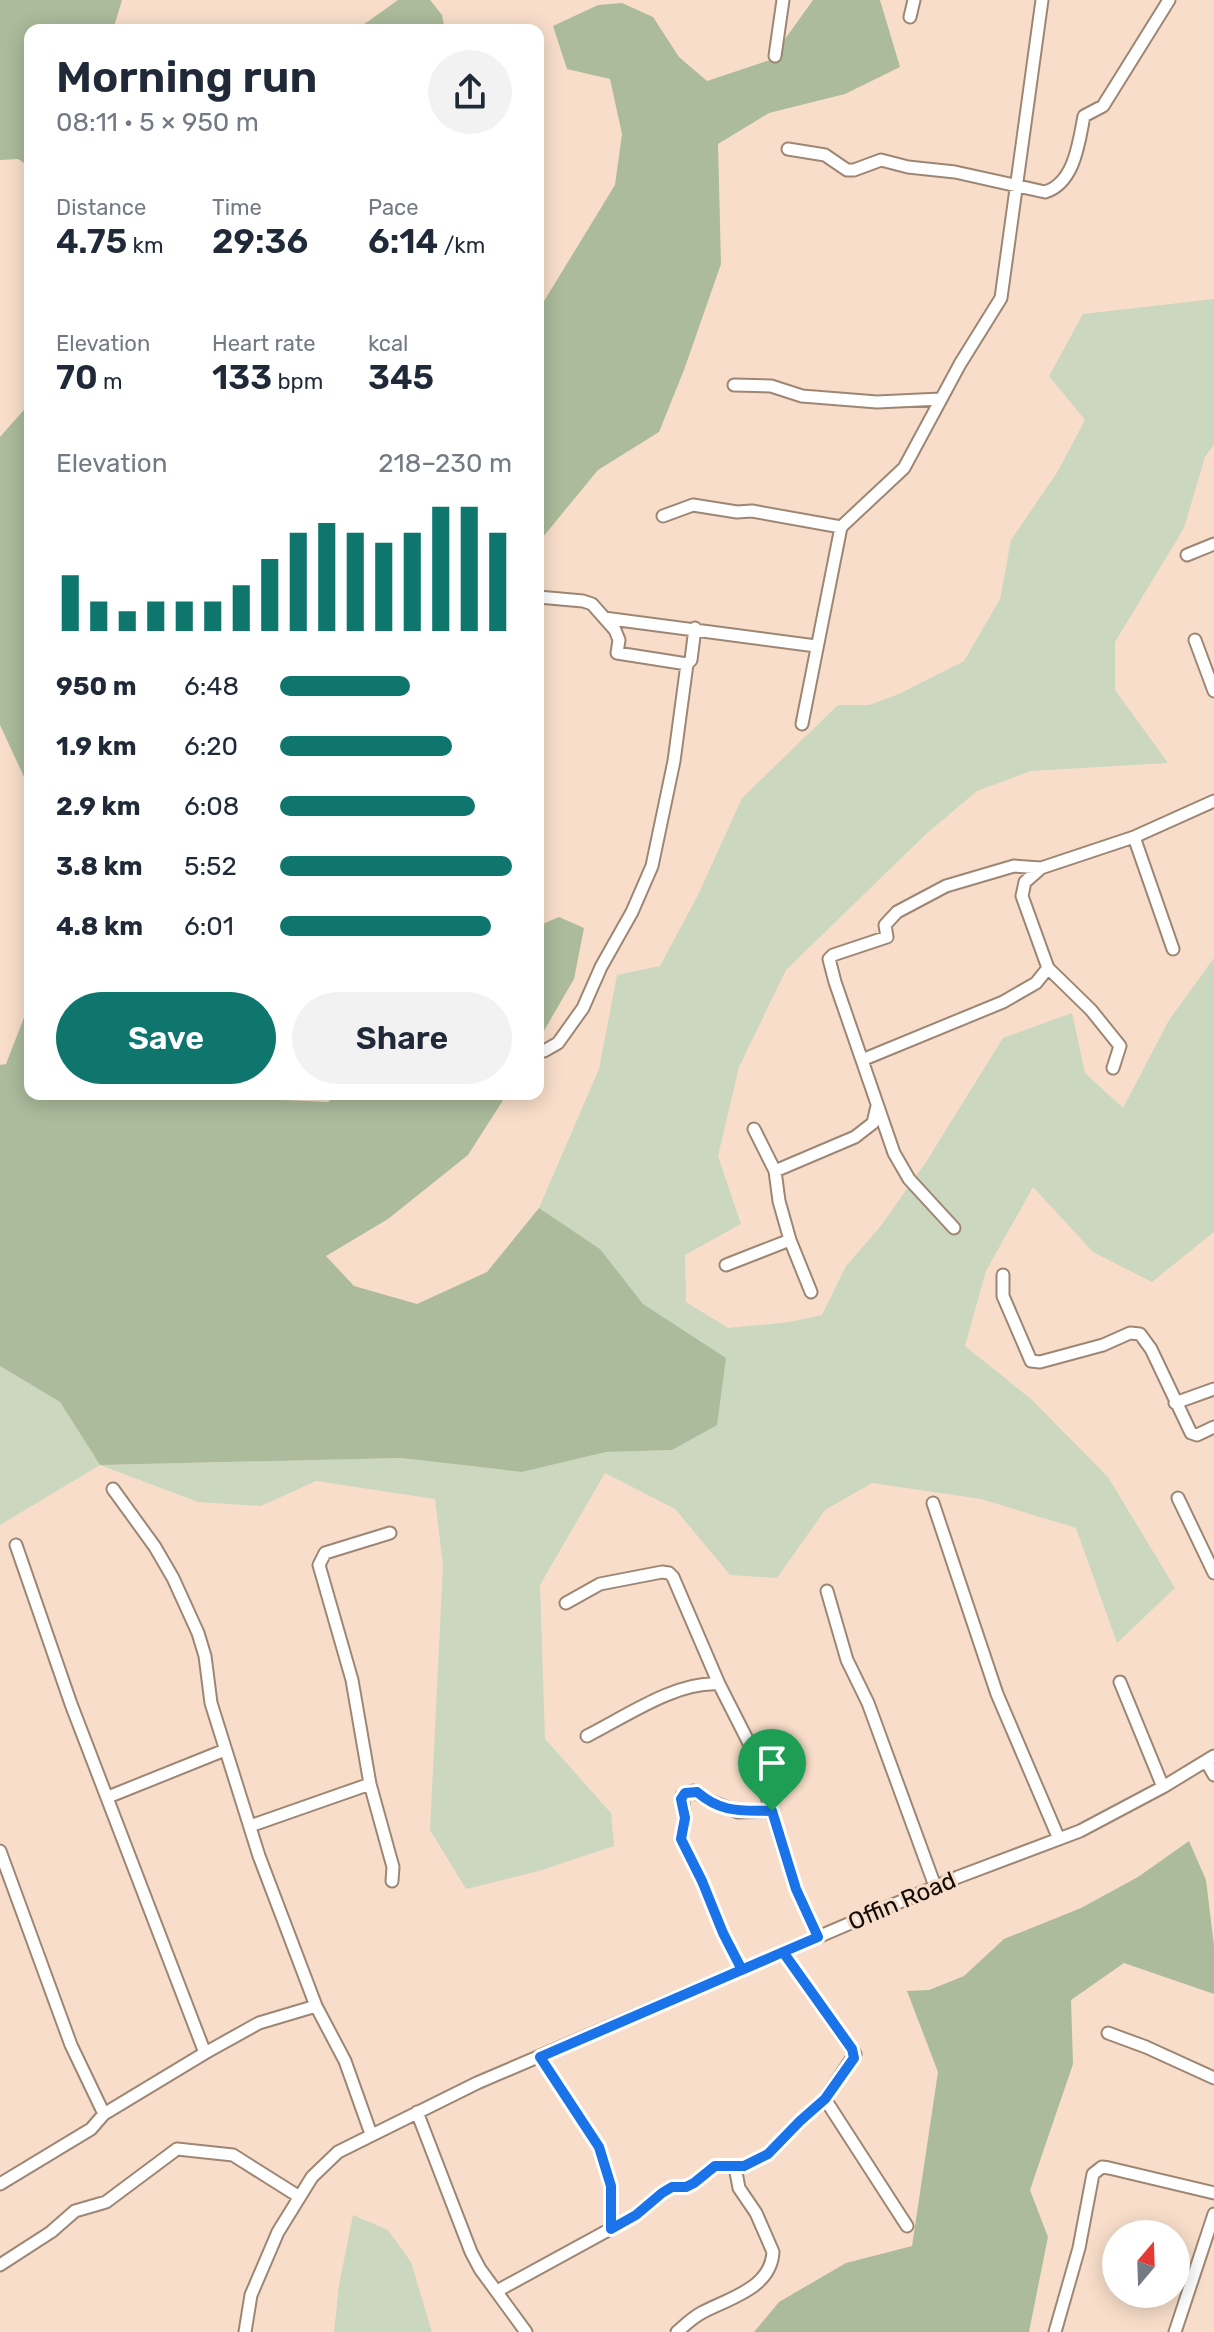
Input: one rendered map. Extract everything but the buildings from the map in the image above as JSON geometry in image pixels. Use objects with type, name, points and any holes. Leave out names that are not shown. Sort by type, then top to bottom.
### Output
[{"type":"street","points":[[775,56],[783,0]]},
{"type":"street","points":[[910,17],[914,0]]},
{"type":"street","points":[[802,724],[841,527],[904,468],[1001,298],[1042,0]]},
{"type":"street","points":[[788,149],[825,155],[847,170],[881,160],[1045,192],[1057,186],[1080,146],[1084,116],[1103,106],[1169,0]]},
{"type":"street","points":[[734,385],[771,386],[802,396],[877,402],[941,399]]},
{"type":"street","points":[[663,516],[693,505],[737,512],[752,511],[841,527]]},
{"type":"street","points":[[1187,555],[1214,544]]},
{"type":"street","points":[[544,598],[592,604],[615,630],[619,640],[617,653],[687,664]]},
{"type":"street","points":[[604,618],[816,646]]},
{"type":"street","points":[[544,1051],[558,1043],[583,1008],[652,866],[674,761],[695,628]]},
{"type":"street","points":[[1195,640],[1214,691]]},
{"type":"street","points":[[954,1228],[909,1179],[894,1153],[829,959],[887,937],[885,925],[897,912],[946,886],[1014,866],[1041,868],[1134,837],[1214,801]]},
{"type":"street","points":[[1134,837],[1173,949]]},
{"type":"street","points":[[1041,868],[1025,882],[1022,896],[1048,968],[1091,1010],[1120,1046],[1113,1068]]},
{"type":"street","points":[[862,1060],[1003,1002],[1036,983],[1048,968]]},
{"type":"street","points":[[775,1171],[855,1137],[873,1123],[878,1106]]},
{"type":"street","points":[[754,1129],[775,1171],[779,1201],[790,1240],[811,1292]]},
{"type":"street","points":[[726,1265],[790,1240]]},
{"type":"street","points":[[1003,1275],[1003,1296],[1031,1361],[1040,1362],[1103,1345],[1130,1333],[1140,1334],[1151,1349],[1175,1403],[1194,1435],[1214,1427]]},
{"type":"street","points":[[1175,1403],[1214,1389]]},
{"type":"street","points":[[113,1489],[155,1547],[189,1610],[205,1656],[211,1703],[250,1826],[316,2006],[348,2069],[371,2134]]},
{"type":"street","points":[[1178,1498],[1214,1573]]},
{"type":"street","points":[[933,1503],[997,1694],[1059,1839]]},
{"type":"street","points":[[390,1533],[325,1553],[319,1565],[352,1680],[370,1784],[393,1867],[392,1881]]},
{"type":"street","points":[[16,1545],[71,1704],[205,2053]]},
{"type":"street","points":[[566,1603],[600,1584],[669,1573],[673,1577],[719,1684],[752,1749],[796,1889],[818,1937]]},
{"type":"street","points":[[827,1591],[847,1660],[868,1703],[935,1886]]},
{"type":"street","points":[[1120,1682],[1163,1787]]},
{"type":"street","points":[[587,1736],[670,1695],[709,1683],[719,1684]]},
{"type":"street","points":[[108,1797],[225,1750]]},
{"type":"street","points":[[1210,1758],[1214,1775]]},
{"type":"street","name":"Offin Road","points":[[245,2332],[257,2277],[298,2196],[327,2161],[371,2134],[540,2057],[935,1886],[1080,1831],[1210,1758]]},
{"type":"street","points":[[250,1826],[370,1784]]},
{"type":"street","points":[[742,1970],[681,1839],[685,1818],[682,1796],[693,1791],[738,1812],[772,1811]]},
{"type":"street","points":[[0,1851],[71,2045],[104,2114]]},
{"type":"street","points":[[497,2291],[636,2215],[672,2187],[686,2187],[715,2166],[744,2166],[768,2154],[825,2099],[855,2054],[783,1952]]},
{"type":"street","points":[[0,2184],[91,2129],[104,2114],[205,2053],[259,2023],[316,2006]]},
{"type":"street","points":[[1108,2033],[1214,2078]]},
{"type":"street","points":[[540,2057],[599,2147],[611,2186],[611,2229]]},
{"type":"street","points":[[825,2099],[907,2226]]},
{"type":"street","points":[[417,2112],[461,2231],[480,2269],[526,2332]]},
{"type":"street","points":[[0,2265],[51,2232],[75,2211],[106,2202],[177,2149],[233,2155],[298,2196]]},
{"type":"street","points":[[677,2332],[701,2313],[757,2285],[773,2259],[773,2252],[756,2213],[739,2188],[735,2167]]},
{"type":"street","points":[[1055,2332],[1079,2248],[1093,2174],[1097,2170],[1109,2168],[1214,2193]]},
{"type":"street","points":[[1175,2332],[1214,2214]]},
{"type":"green space","points":[[0,0],[122,0],[115,24],[24,24],[24,163],[18,159],[0,160]]},
{"type":"green space","points":[[398,0],[430,0],[442,15],[444,24],[364,24]]},
{"type":"green space","points":[[813,0],[880,0],[900,67],[845,94],[769,113],[718,144],[721,264],[659,432],[598,470],[544,536],[544,301],[615,185],[622,134],[610,79],[567,69],[553,26],[598,5],[622,3],[653,17],[679,57],[707,81],[770,60]]},
{"type":"green space","points":[[1214,299],[1214,445],[1205,457],[1184,528],[1115,642],[1115,690],[1168,763],[1031,771],[977,791],[926,834],[786,970],[739,1067],[718,1156],[741,1224],[685,1255],[686,1302],[728,1328],[790,1322],[822,1315],[846,1266],[880,1227],[926,1162],[1003,1038],[1072,1013],[1085,1073],[1123,1108],[1169,1020],[1214,958],[1214,1232],[1152,1282],[1093,1252],[1033,1187],[986,1271],[965,1346],[1031,1399],[1108,1477],[1175,1588],[1117,1643],[1076,1528],[981,1499],[872,1483],[825,1510],[777,1578],[730,1575],[675,1509],[605,1473],[540,1585],[545,1739],[611,1813],[614,1846],[542,1870],[466,1889],[430,1830],[443,1566],[435,1499],[316,1481],[261,1506],[198,1502],[100,1465],[401,1458],[522,1472],[606,1452],[672,1450],[725,1358],[642,1304],[600,1249],[539,1208],[599,1069],[617,975],[660,966],[698,895],[742,798],[838,705],[869,705],[899,694],[964,661],[1000,599],[1011,540],[1058,471],[1085,420],[1049,376],[1083,314]]},
{"type":"green space","points":[[24,410],[24,777],[0,725],[0,437]]},
{"type":"green space","points":[[559,917],[584,928],[574,979],[544,1031],[544,923]]},
{"type":"green space","points":[[24,1018],[24,1100],[503,1100],[468,1155],[388,1219],[326,1256],[354,1286],[417,1304],[487,1272],[539,1208],[600,1249],[643,1304],[726,1358],[717,1425],[672,1450],[606,1452],[522,1472],[401,1458],[100,1465],[60,1402],[0,1366],[0,1065],[6,1064]]},
{"type":"green space","points":[[0,1366],[60,1402],[100,1465],[0,1525]]},
{"type":"green space","points":[[1189,1841],[1206,1880],[1214,1946],[1214,1994],[1124,1963],[1071,2000],[1073,2064],[1030,2190],[1048,2237],[1029,2332],[754,2332],[779,2302],[846,2263],[912,2246],[938,2072],[907,1991],[929,1990],[964,1976],[1004,1939],[1081,1908],[1138,1877]]},
{"type":"green space","points":[[353,2215],[388,2230],[411,2262],[432,2332],[334,2332],[339,2285]]},
{"type":"route","points":[[772,1811],[738,1812],[697,1792],[685,1793],[681,1799],[685,1818],[681,1839],[723,1933],[742,1970],[783,1952],[852,2049],[854,2058],[825,2099],[768,2154],[744,2166],[715,2166],[694,2183],[686,2187],[672,2187],[662,2193],[636,2215],[611,2229],[611,2186],[599,2147],[540,2057],[783,1952],[818,1937],[799,1899],[772,1811]]}]
